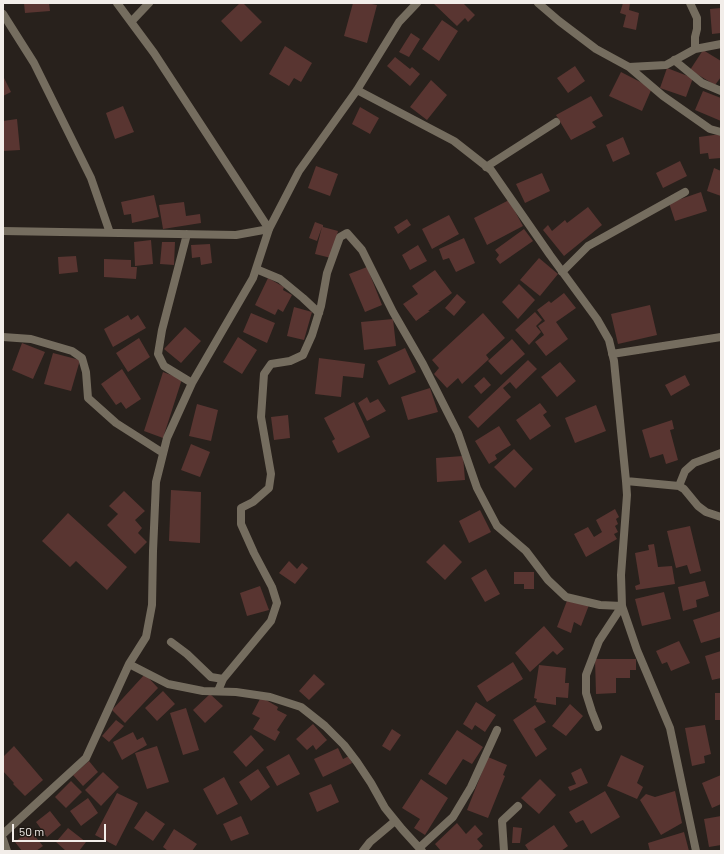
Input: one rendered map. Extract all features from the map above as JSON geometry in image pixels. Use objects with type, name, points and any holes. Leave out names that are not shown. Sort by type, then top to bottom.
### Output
[{"type":"street","points":[[117,3],[154,53],[269,229]]},
{"type":"street","points":[[131,22],[149,3]]},
{"type":"street","points":[[3,834],[86,758],[129,664],[146,637],[152,605],[156,482],[167,438],[192,384],[253,278],[269,229],[299,171],[357,90],[400,22],[417,3]]},
{"type":"street","points":[[690,3],[698,18],[695,48]]},
{"type":"street","points":[[543,4],[559,21],[596,49],[630,67],[663,96],[710,128],[721,132]]},
{"type":"street","points":[[3,14],[34,63],[91,178],[110,233]]},
{"type":"street","points":[[630,67],[666,65],[695,48],[721,44]]},
{"type":"street","points":[[674,60],[702,83],[721,90]]},
{"type":"street","points":[[357,90],[454,141],[491,170],[562,272],[597,319],[609,340],[612,354],[627,495],[621,575],[622,606],[637,650],[670,728],[696,851]]},
{"type":"street","points":[[486,167],[556,122]]},
{"type":"street","points":[[562,272],[588,246],[685,192]]},
{"type":"street","points":[[3,231],[236,235],[269,229]]},
{"type":"street","points":[[218,691],[223,679],[271,621],[277,603],[272,587],[241,524],[241,508],[253,502],[269,488],[271,474],[261,417],[264,374],[271,364],[290,361],[303,355],[312,335],[319,313],[327,273],[340,236],[346,233],[362,250],[393,312],[423,364],[458,433],[477,488],[497,526],[526,551],[548,580],[566,597],[600,605],[622,606]]},
{"type":"street","points":[[187,234],[162,330],[158,354],[164,366],[192,384]]},
{"type":"street","points":[[256,269],[280,279],[319,313]]},
{"type":"street","points":[[3,337],[31,339],[72,351],[82,358],[86,372],[88,398],[116,423],[163,453]]},
{"type":"street","points":[[612,354],[684,344],[721,337]]},
{"type":"street","points":[[679,486],[685,470],[694,464],[721,452]]},
{"type":"street","points":[[626,481],[679,486],[684,488],[698,506],[706,512],[721,517]]},
{"type":"street","points":[[598,726],[586,693],[586,675],[598,641],[622,606]]},
{"type":"street","points":[[171,642],[187,654],[211,677],[223,679]]},
{"type":"street","points":[[129,664],[168,684],[203,691],[236,692],[270,697],[301,708],[325,726],[344,745],[364,773],[385,808],[421,850],[453,817],[471,787],[497,730]]},
{"type":"street","points":[[504,851],[502,821],[518,806]]},
{"type":"street","points":[[363,851],[370,842],[395,821]]},
{"type":"street","points":[[3,839],[7,851]]},
{"type":"building","points":[[24,3],[49,3],[50,11],[25,13]]},
{"type":"building","points":[[240,3],[243,3],[262,22],[241,42],[221,21]]},
{"type":"building","points":[[353,3],[377,5],[367,43],[344,36]]},
{"type":"building","points":[[433,3],[463,3],[475,15],[468,22],[465,18],[457,26]]},
{"type":"building","points":[[623,3],[630,3],[629,10],[639,13],[636,30],[623,27],[626,15],[620,13]]},
{"type":"building","points":[[721,8],[721,33],[712,34],[710,9]]},
{"type":"building","points":[[442,20],[458,31],[439,61],[422,49]]},
{"type":"building","points":[[411,33],[420,39],[409,57],[399,52]]},
{"type":"building","points":[[285,46],[312,63],[301,82],[294,78],[289,86],[269,74]]},
{"type":"building","points":[[703,50],[721,61],[721,77],[715,85],[690,70]]},
{"type":"building","points":[[395,57],[410,69],[412,67],[420,74],[410,86],[387,66]]},
{"type":"building","points":[[575,66],[585,81],[568,93],[557,78]]},
{"type":"building","points":[[667,68],[693,78],[686,97],[660,88]]},
{"type":"building","points":[[621,72],[652,88],[642,111],[609,96]]},
{"type":"building","points":[[3,76],[11,92],[3,96]]},
{"type":"building","points":[[431,80],[447,95],[427,120],[410,107]]},
{"type":"building","points":[[703,91],[721,98],[721,121],[695,110]]},
{"type":"building","points":[[591,96],[603,116],[592,122],[596,127],[571,140],[556,115]]},
{"type":"building","points":[[123,106],[134,132],[115,139],[106,113]]},
{"type":"building","points":[[360,107],[379,118],[370,134],[352,124]]},
{"type":"building","points":[[17,119],[20,150],[3,151],[3,121]]},
{"type":"building","points":[[721,134],[721,158],[709,159],[708,153],[700,154],[699,137]]},
{"type":"building","points":[[623,137],[630,154],[613,162],[606,145]]},
{"type":"building","points":[[680,161],[687,176],[663,188],[656,173]]},
{"type":"building","points":[[316,166],[338,174],[330,196],[308,188]]},
{"type":"building","points":[[714,168],[721,171],[721,196],[707,191]]},
{"type":"building","points":[[542,173],[550,191],[525,203],[516,184]]},
{"type":"building","points":[[701,192],[707,211],[675,221],[669,203]]},
{"type":"building","points":[[154,195],[159,217],[132,223],[131,214],[124,215],[121,202]]},
{"type":"building","points":[[511,199],[511,204],[523,226],[487,245],[474,218]]},
{"type":"building","points":[[184,202],[186,216],[200,214],[201,223],[163,229],[159,205]]},
{"type":"building","points":[[588,207],[602,225],[564,256],[543,230],[548,225],[552,231],[565,220],[567,223]]},
{"type":"building","points":[[449,215],[459,234],[432,249],[422,229]]},
{"type":"building","points":[[407,219],[411,225],[398,234],[394,227]]},
{"type":"building","points":[[315,222],[323,225],[323,227],[338,231],[331,258],[315,254],[322,227],[317,241],[309,238]]},
{"type":"building","points":[[524,229],[533,241],[500,264],[496,259],[499,255],[495,250]]},
{"type":"building","points":[[464,238],[475,263],[456,272],[449,258],[443,260],[439,249]]},
{"type":"building","points":[[151,240],[153,264],[135,266],[134,242]]},
{"type":"building","points":[[162,242],[175,242],[174,265],[160,264]]},
{"type":"building","points":[[210,244],[212,263],[201,265],[200,257],[192,258],[191,245]]},
{"type":"building","points":[[418,245],[427,261],[410,270],[402,255]]},
{"type":"building","points":[[76,256],[78,272],[59,274],[58,257]]},
{"type":"building","points":[[539,258],[558,274],[540,296],[520,280]]},
{"type":"building","points":[[104,259],[131,260],[131,267],[137,267],[136,279],[104,277]]},
{"type":"building","points":[[367,267],[382,305],[365,312],[349,274]]},
{"type":"building","points":[[435,270],[452,293],[416,321],[403,304],[418,294],[412,286]]},
{"type":"building","points":[[268,278],[284,287],[283,290],[292,295],[283,312],[278,309],[275,315],[255,305]]},
{"type":"building","points":[[519,284],[535,300],[518,319],[502,302]]},
{"type":"building","points":[[564,293],[576,308],[556,322],[568,339],[546,356],[535,342],[544,335],[538,326],[545,321],[537,310],[549,301],[551,303]]},
{"type":"building","points":[[457,294],[466,302],[454,316],[445,308]]},
{"type":"building","points":[[650,305],[657,335],[618,344],[611,314]]},
{"type":"building","points":[[294,307],[312,312],[304,340],[287,336]]},
{"type":"building","points":[[535,312],[542,320],[536,326],[541,332],[529,345],[515,330]]},
{"type":"building","points":[[251,313],[275,323],[267,343],[243,332]]},
{"type":"building","points":[[483,313],[505,338],[486,355],[489,359],[462,384],[458,378],[447,388],[434,374],[439,368],[432,360]]},
{"type":"building","points":[[128,315],[131,320],[138,315],[146,328],[113,347],[104,329]]},
{"type":"building","points":[[393,319],[396,346],[364,350],[361,322]]},
{"type":"building","points":[[185,327],[201,341],[181,363],[164,349]]},
{"type":"building","points":[[238,337],[257,350],[242,374],[223,362]]},
{"type":"building","points":[[139,338],[150,357],[128,372],[116,353]]},
{"type":"building","points":[[512,339],[525,354],[501,375],[488,361]]},
{"type":"building","points":[[22,343],[45,352],[33,379],[12,370]]},
{"type":"building","points":[[405,348],[416,372],[389,385],[377,361]]},
{"type":"building","points":[[53,353],[80,360],[71,391],[44,384]]},
{"type":"building","points":[[319,358],[365,364],[363,378],[343,376],[341,397],[315,394]]},
{"type":"building","points":[[528,360],[537,369],[516,389],[510,382],[503,388],[511,397],[478,428],[468,417]]},
{"type":"building","points":[[560,362],[576,381],[557,397],[541,377]]},
{"type":"building","points":[[122,369],[141,399],[126,409],[121,402],[116,405],[101,384]]},
{"type":"building","points":[[163,372],[182,379],[163,438],[144,431]]},
{"type":"building","points":[[685,375],[690,385],[671,396],[665,385]]},
{"type":"building","points":[[484,377],[491,385],[481,394],[474,386]]},
{"type":"building","points":[[430,388],[438,412],[408,420],[401,397]]},
{"type":"building","points":[[367,397],[370,403],[378,399],[386,411],[367,421],[358,403]]},
{"type":"building","points":[[354,402],[370,437],[338,453],[332,441],[335,439],[324,418]]},
{"type":"building","points":[[540,403],[547,412],[543,415],[551,426],[530,440],[516,420]]},
{"type":"building","points":[[197,404],[218,410],[211,441],[189,436]]},
{"type":"building","points":[[596,405],[606,431],[575,443],[565,418]]},
{"type":"building","points":[[288,415],[290,438],[274,440],[271,417]]},
{"type":"building","points":[[672,420],[674,429],[670,430],[678,460],[666,464],[663,454],[650,458],[642,430]]},
{"type":"building","points":[[499,426],[511,445],[495,455],[497,459],[489,464],[475,441]]},
{"type":"building","points":[[191,444],[210,452],[200,477],[181,470]]},
{"type":"building","points":[[514,449],[533,469],[515,488],[494,467]]},
{"type":"building","points":[[463,456],[465,480],[437,482],[436,458]]},
{"type":"building","points":[[171,490],[201,492],[200,543],[169,541]]},
{"type":"building","points":[[124,491],[145,511],[135,520],[142,528],[138,533],[147,542],[135,554],[107,525],[118,514],[109,506]]},
{"type":"building","points":[[615,509],[619,517],[616,519],[618,524],[615,526],[618,532],[614,534],[617,539],[586,557],[574,534],[588,527],[594,537],[602,532],[596,520]]},
{"type":"building","points":[[480,510],[491,532],[469,543],[459,521]]},
{"type":"building","points":[[68,513],[127,567],[107,590],[76,561],[70,567],[42,541]]},
{"type":"building","points":[[690,526],[701,571],[690,574],[687,565],[676,568],[667,531]]},
{"type":"building","points":[[444,544],[462,562],[445,580],[426,562]]},
{"type":"building","points":[[654,544],[658,567],[672,566],[675,584],[636,590],[635,586],[640,584],[635,553],[649,550],[648,545]]},
{"type":"building","points":[[289,561],[297,569],[302,563],[308,568],[295,584],[279,573]]},
{"type":"building","points":[[486,569],[500,594],[485,602],[471,578]]},
{"type":"building","points":[[514,572],[534,572],[534,589],[524,589],[524,584],[514,584]]},
{"type":"building","points":[[705,581],[709,596],[696,600],[697,607],[683,611],[678,587]]},
{"type":"building","points":[[260,586],[269,610],[247,616],[240,593]]},
{"type":"building","points":[[664,592],[671,619],[642,626],[635,599]]},
{"type":"building","points":[[568,598],[589,605],[581,626],[574,622],[571,633],[557,627]]},
{"type":"building","points":[[721,611],[721,637],[701,643],[693,620]]},
{"type":"building","points":[[544,626],[564,649],[557,655],[553,651],[530,672],[515,653]]},
{"type":"building","points":[[679,641],[690,663],[671,671],[667,662],[662,664],[656,651]]},
{"type":"building","points":[[721,651],[721,678],[712,680],[705,656]]},
{"type":"building","points":[[595,659],[636,659],[636,670],[630,670],[630,678],[616,678],[616,693],[596,694]]},
{"type":"building","points":[[513,662],[523,679],[487,702],[477,686]]},
{"type":"building","points":[[539,665],[566,668],[565,683],[569,683],[568,698],[556,697],[556,705],[536,702],[537,699],[534,698]]},
{"type":"building","points":[[145,674],[158,688],[125,723],[112,710]]},
{"type":"building","points":[[314,674],[325,684],[309,700],[299,691]]},
{"type":"building","points":[[163,691],[175,704],[157,721],[145,708]]},
{"type":"building","points":[[715,693],[721,693],[721,720],[715,720]]},
{"type":"building","points":[[210,694],[223,706],[205,723],[193,710]]},
{"type":"building","points":[[261,697],[278,707],[277,710],[287,715],[277,730],[280,732],[275,741],[253,729],[260,718],[252,714]]},
{"type":"building","points":[[476,702],[496,715],[485,732],[475,725],[472,730],[463,724]]},
{"type":"building","points":[[570,704],[583,716],[566,736],[552,726]]},
{"type":"building","points":[[535,705],[546,722],[534,729],[547,749],[536,757],[513,720]]},
{"type":"building","points":[[186,708],[199,750],[183,755],[170,713]]},
{"type":"building","points":[[116,720],[124,726],[109,742],[102,736]]},
{"type":"building","points":[[313,724],[327,740],[316,750],[313,745],[307,750],[296,739]]},
{"type":"building","points":[[705,725],[711,754],[704,756],[705,763],[692,766],[685,728]]},
{"type":"building","points":[[392,729],[401,735],[390,751],[382,746]]},
{"type":"building","points":[[457,730],[483,747],[472,764],[463,759],[446,785],[428,774]]},
{"type":"building","points":[[133,732],[137,740],[143,737],[147,745],[122,760],[113,742]]},
{"type":"building","points":[[251,735],[264,750],[246,767],[233,752]]},
{"type":"building","points":[[14,746],[43,780],[25,796],[3,771],[3,757]]},
{"type":"building","points":[[157,746],[169,782],[147,789],[135,753]]},
{"type":"building","points":[[338,748],[343,759],[349,756],[352,763],[323,777],[314,759]]},
{"type":"building","points":[[289,754],[300,774],[277,786],[266,767]]},
{"type":"building","points":[[621,755],[644,766],[637,783],[643,787],[637,799],[607,786]]},
{"type":"building","points":[[488,757],[507,765],[503,775],[505,776],[488,818],[467,810]]},
{"type":"building","points":[[89,761],[98,772],[83,786],[73,775]]},
{"type":"building","points":[[581,768],[588,783],[570,791],[568,787],[576,784],[571,773]]},
{"type":"building","points":[[258,769],[270,787],[251,801],[239,782]]},
{"type":"building","points":[[103,772],[119,787],[101,806],[85,790]]},
{"type":"building","points":[[721,775],[721,804],[712,808],[702,783]]},
{"type":"building","points":[[224,777],[238,804],[217,815],[203,789]]},
{"type":"building","points":[[421,779],[448,798],[425,835],[414,828],[420,819],[402,808]]},
{"type":"building","points":[[540,779],[556,795],[539,814],[521,798]]},
{"type":"building","points":[[71,781],[82,792],[66,808],[55,797]]},
{"type":"building","points":[[331,784],[339,802],[317,812],[309,793]]},
{"type":"building","points":[[605,791],[620,817],[591,834],[583,820],[576,823],[569,812]]},
{"type":"building","points":[[675,791],[682,823],[661,835],[640,800],[646,794],[655,797]]},
{"type":"building","points":[[117,793],[138,803],[116,846],[95,835]]},
{"type":"building","points":[[88,798],[98,813],[81,826],[70,811]]},
{"type":"building","points":[[50,811],[61,825],[47,837],[36,822]]},
{"type":"building","points":[[146,811],[165,824],[153,841],[134,828]]},
{"type":"building","points":[[241,816],[249,834],[231,841],[223,824]]},
{"type":"building","points":[[721,816],[721,845],[709,847],[704,819]]},
{"type":"building","points":[[457,823],[466,834],[475,825],[483,834],[477,839],[483,846],[478,851],[441,851],[435,844]]},
{"type":"building","points":[[554,825],[568,846],[561,851],[529,851],[525,845]]},
{"type":"building","points":[[513,827],[522,828],[520,843],[512,843]]},
{"type":"building","points":[[68,828],[86,842],[79,851],[66,851],[56,842]]},
{"type":"building","points":[[174,829],[197,844],[192,851],[168,851],[163,847]]},
{"type":"building","points":[[30,830],[43,846],[36,851],[22,851],[15,842]]},
{"type":"building","points":[[684,832],[689,851],[650,851],[648,843]]}]
